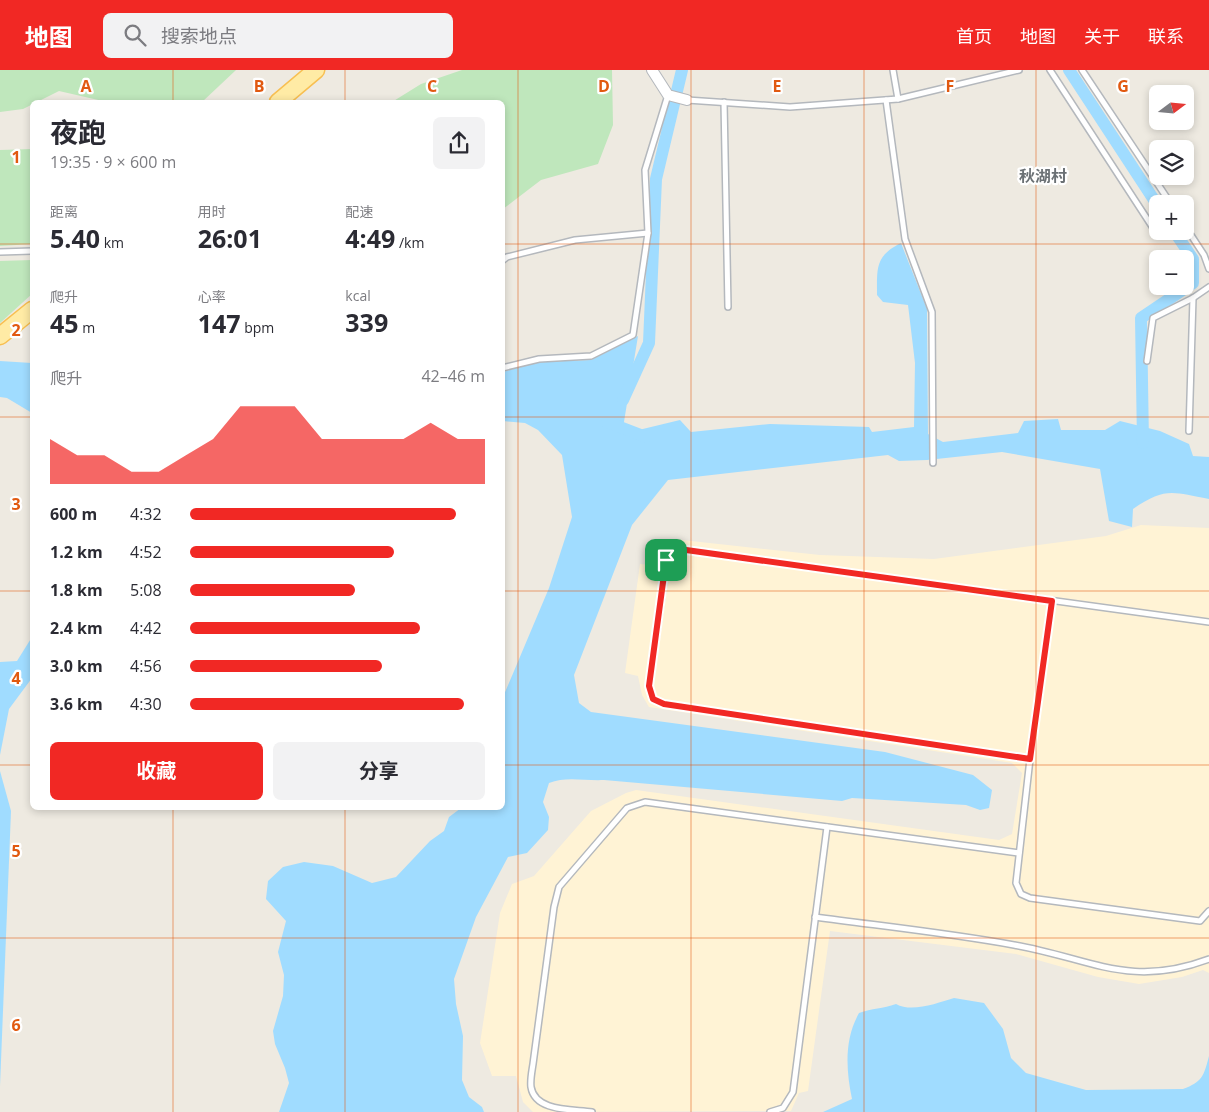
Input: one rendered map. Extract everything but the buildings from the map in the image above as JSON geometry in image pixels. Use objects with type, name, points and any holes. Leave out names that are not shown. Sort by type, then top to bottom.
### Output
[{"type":"main road","points":[[280,100],[316,70]]},
{"type":"main road","points":[[0,336],[30,312]]},
{"type":"street","points":[[652,70],[668,95],[686,100]]},
{"type":"lane","points":[[894,70],[898,99]]},
{"type":"lane","points":[[686,100],[790,107],[898,99],[1019,70]]},
{"type":"lane","points":[[1050,70],[1149,222]]},
{"type":"lane","points":[[1082,70],[1164,195]]},
{"type":"lane","points":[[505,367],[539,359],[591,356],[632,335],[648,233],[645,170],[668,95]]},
{"type":"lane","points":[[886,100],[905,239],[932,312],[933,463]]},
{"type":"lane","points":[[724,102],[728,307]]},
{"type":"lane","points":[[505,259],[575,240],[648,233]]},
{"type":"lane","points":[[1194,240],[1204,256],[1209,269]]},
{"type":"lane","points":[[0,252],[30,251]]},
{"type":"lane","points":[[1148,361],[1153,318],[1194,298],[1209,288]]},
{"type":"lane","points":[[1189,431],[1194,298]]},
{"type":"lane","points":[[1030,759],[664,704],[653,699],[649,686],[666,560],[671,553],[679,549],[1209,622]]},
{"type":"lane","points":[[1052,601],[1019,853],[1016,882],[1021,894],[1030,898],[1200,921],[1209,911]]},
{"type":"lane","points":[[592,1112],[548,1106],[536,1100],[531,1088],[554,907],[559,887],[627,808],[645,802],[1019,853]]},
{"type":"lane","points":[[770,1112],[783,1108],[793,1092],[827,827]]},
{"type":"lane","points":[[815,917],[1015,945],[1121,971],[1148,973],[1179,969],[1209,958]]},
{"type":"shaded area","points":[[1141,525],[1209,528],[1209,973],[1203,970],[1182,977],[1139,984],[1098,977],[1016,954],[830,931],[808,1091],[799,1093],[791,1111],[533,1112],[523,1102],[516,1076],[492,1076],[480,1043],[500,913],[512,884],[534,876],[591,811],[626,793],[636,790],[999,840],[1012,834],[1022,773],[1012,763],[649,707],[642,695],[638,676],[625,673],[640,564],[651,565],[657,548],[673,539],[820,555],[934,559],[1106,536]]},
{"type":"green space","points":[[0,70],[236,70],[204,100],[98,100],[59,91],[41,100],[30,100],[30,106],[23,109],[0,112]]},
{"type":"green space","points":[[462,70],[612,70],[613,125],[598,164],[541,180],[505,207],[505,100],[395,100],[421,84]]},
{"type":"green space","points":[[30,149],[30,244],[0,246],[0,150]]},
{"type":"green space","points":[[30,260],[30,296],[0,323],[0,261]]},
{"type":"water","points":[[901,243],[927,309],[928,434],[943,442],[1018,433],[1024,421],[1058,419],[1061,430],[1105,430],[1120,421],[1160,431],[1189,444],[1193,456],[1209,457],[1209,499],[1177,493],[1161,494],[1133,509],[1132,527],[1109,521],[1100,469],[1002,452],[899,461],[888,455],[668,480],[632,525],[574,675],[579,703],[591,712],[885,752],[973,775],[992,790],[989,808],[980,810],[966,805],[852,798],[842,801],[604,780],[569,779],[549,783],[543,802],[549,817],[548,830],[527,853],[508,857],[476,917],[454,979],[456,1004],[463,1036],[462,1080],[469,1097],[482,1107],[484,1112],[279,1112],[289,1083],[275,1044],[273,1031],[283,996],[284,975],[278,952],[286,921],[266,899],[268,881],[283,867],[304,862],[333,866],[372,883],[396,877],[430,841],[444,831],[449,817],[458,810],[505,810],[505,692],[549,588],[572,517],[562,455],[538,430],[525,423],[505,421],[505,371],[539,362],[591,360],[638,336],[622,434],[680,420],[691,432],[770,424],[869,427],[872,432],[914,427],[915,363],[908,305],[883,302],[877,295],[879,264],[886,253]]},
{"type":"water","points":[[0,361],[30,363],[30,412],[7,398],[0,397]]},
{"type":"water","points":[[30,640],[30,681],[9,709],[0,755],[0,662],[17,661]]},
{"type":"water","points":[[0,771],[11,811],[0,1086]]},
{"type":"water","points":[[954,998],[984,1003],[1003,1029],[1011,1058],[1026,1073],[1086,1090],[1183,1089],[1198,1081],[1206,1069],[1209,1056],[1209,1112],[823,1112],[852,1099],[848,1077],[848,1055],[851,1034],[859,1013],[896,1004],[909,1008],[925,1006]]},
{"type":"waterway","points":[[623,400],[649,343],[656,179],[682,70]]},
{"type":"waterway","points":[[1069,70],[1151,195]]},
{"type":"waterway","points":[[1143,443],[1141,318],[1193,283],[1193,259],[1180,240]]},
{"type":"waterway","points":[[607,422],[646,437]]},
{"type":"district","name":"秋湖村","points":[[1043,176]]},
{"type":"route","points":[[679,549],[1052,601],[1030,759],[664,704],[653,699],[649,686],[666,560],[671,553],[679,549]]}]
